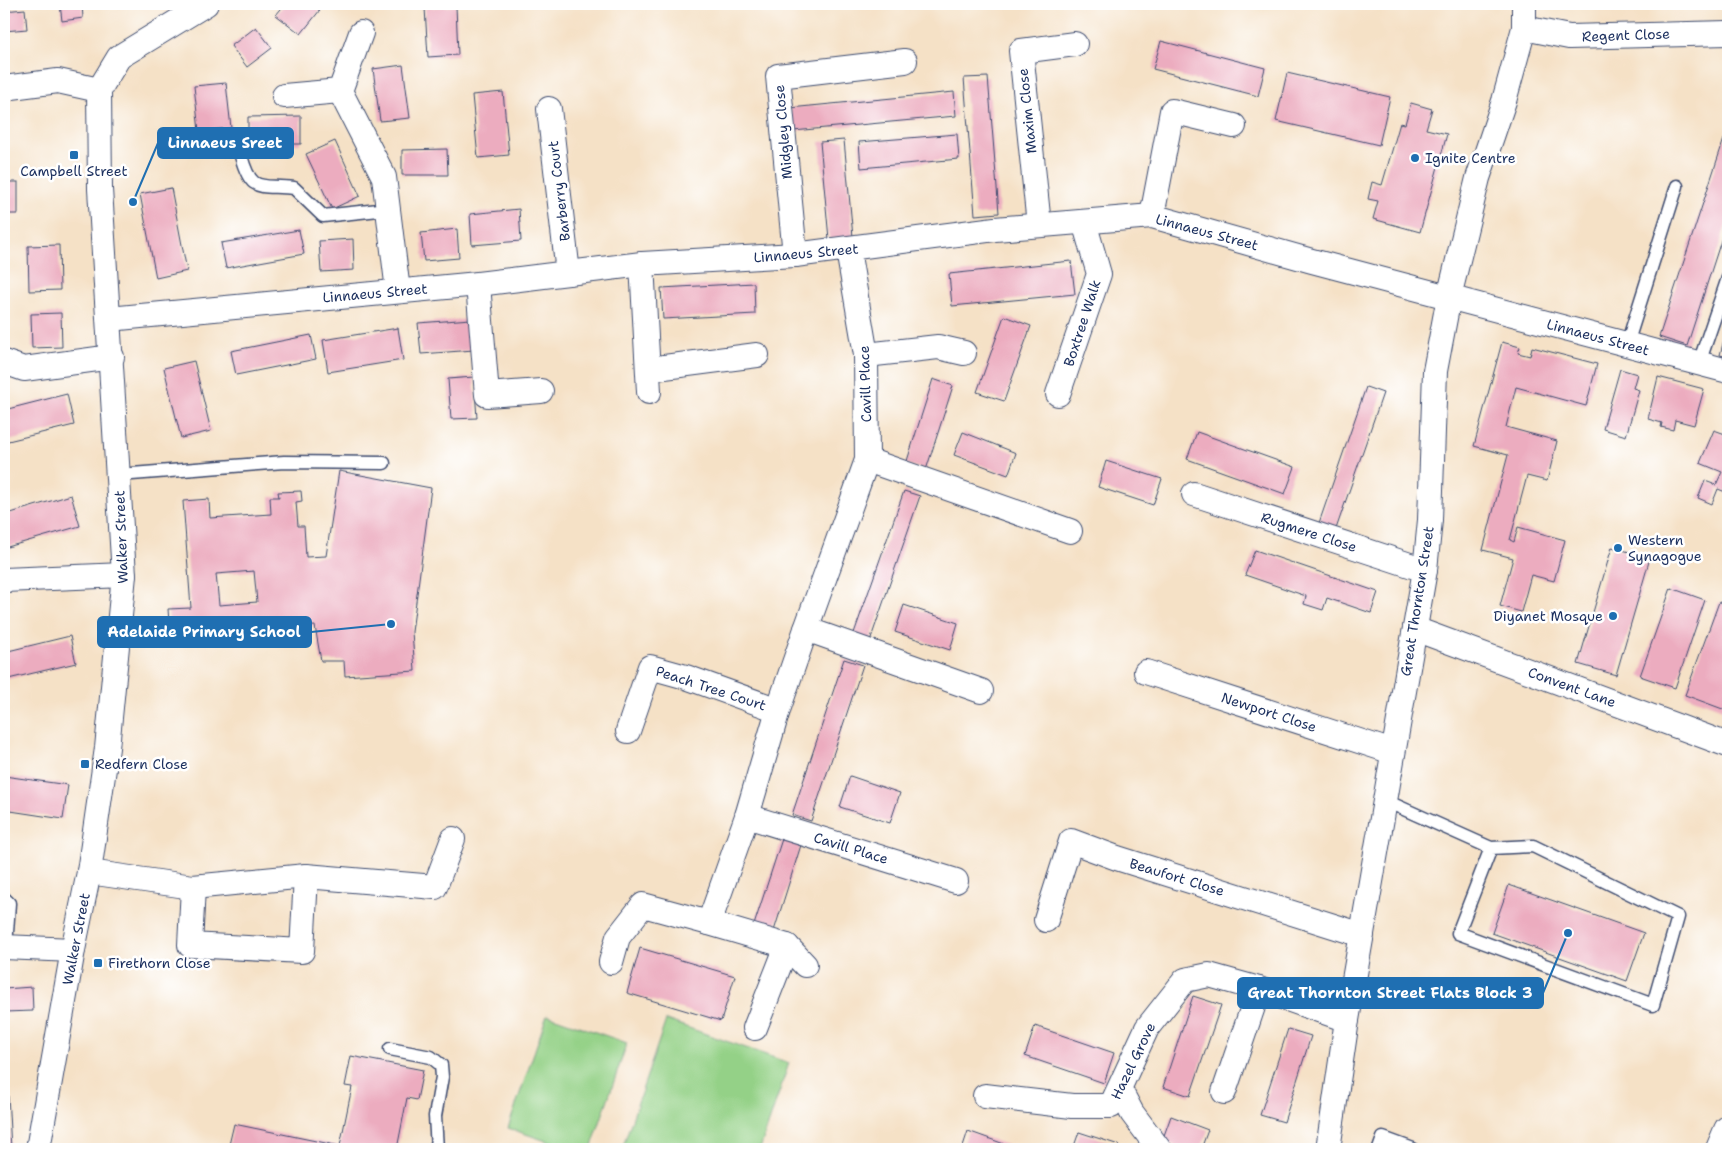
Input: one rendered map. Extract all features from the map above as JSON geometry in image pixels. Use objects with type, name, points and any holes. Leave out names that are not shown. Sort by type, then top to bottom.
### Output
[{"type":"main road","points":[[1720,1149],[1728,1130]]},
{"type":"street","points":[[4,88],[58,81],[99,90],[119,57],[206,4]]},
{"type":"street","name":"Great Thornton Street","points":[[1328,1149],[1347,1020],[1425,570],[1430,520],[1434,371],[1449,298],[1478,178],[1504,101],[1524,28],[1524,4]]},
{"type":"street","name":"Regent Close","points":[[1524,28],[1569,37],[1728,33]]},
{"type":"street","points":[[361,33],[340,91],[384,177],[398,291]]},
{"type":"street","name":"Maxim Close","points":[[1039,225],[1021,51],[1075,44]]},
{"type":"street","name":"Midgley Close","points":[[795,255],[778,76],[905,61]]},
{"type":"street","name":"Walker Street","points":[[38,1149],[73,950],[89,872],[106,748],[124,575],[112,357],[100,189],[99,90]]},
{"type":"street","points":[[284,96],[340,91]]},
{"type":"street","name":"Barberry Court","points":[[549,109],[568,273]]},
{"type":"street","points":[[1152,216],[1172,111],[1234,126]]},
{"type":"street","name":"Linnaeus Street","points":[[109,319],[478,284],[642,264],[848,250],[1039,225],[1152,216],[1449,298],[1728,371]]},
{"type":"street","name":"Boxtree Walk","points":[[1058,394],[1099,274],[1084,222]]},
{"type":"street","name":"Cavill Place","points":[[709,923],[747,816],[778,710],[867,460],[866,355],[848,250]]},
{"type":"street","points":[[642,264],[649,380],[757,355]]},
{"type":"street","points":[[478,284],[487,395],[541,391]]},
{"type":"street","points":[[866,355],[938,347],[964,353]]},
{"type":"street","points":[[4,362],[24,369],[112,357]]},
{"type":"street","points":[[867,460],[1070,531]]},
{"type":"street","name":"Rugmere Close","points":[[1194,494],[1425,570]]},
{"type":"street","points":[[4,580],[124,575]]},
{"type":"street","points":[[806,629],[981,691]]},
{"type":"street","name":"Convent Lane","points":[[1415,629],[1728,745]]},
{"type":"street","name":"Peach Tree Court","points":[[628,731],[650,667],[686,677],[778,710]]},
{"type":"street","name":"Newport Close","points":[[1146,672],[1393,752]]},
{"type":"street","name":"Cavill Place","points":[[747,816],[956,881]]},
{"type":"street","points":[[89,872],[193,887],[306,876],[435,887],[453,839]]},
{"type":"street","name":"Beaufort Close","points":[[1046,920],[1072,841],[1117,858],[1362,935]]},
{"type":"street","points":[[193,887],[190,945],[302,950],[306,876]]},
{"type":"street","points":[[611,962],[618,937],[642,906],[787,946],[805,965]]},
{"type":"street","points":[[755,1028],[787,946]]},
{"type":"street","points":[[5,947],[73,950]]},
{"type":"street","name":"Hazel Grove","points":[[985,1096],[1072,1106],[1111,1106],[1147,1028],[1185,980],[1209,975],[1259,989],[1347,1020]]},
{"type":"street","points":[[1224,1092],[1259,989]]},
{"type":"street","points":[[1120,1090],[1132,1113],[1159,1149]]},
{"type":"lane","points":[[240,156],[245,171],[253,184],[262,188],[294,188],[323,216],[388,209]]},
{"type":"lane","points":[[1627,344],[1677,186]]},
{"type":"lane","points":[[1699,363],[1728,278]]},
{"type":"lane","points":[[119,475],[284,462],[384,463]]},
{"type":"lane","points":[[1386,801],[1491,848],[1533,846],[1678,918],[1653,1005],[1458,933],[1491,848]]},
{"type":"lane","points":[[4,898],[9,903],[5,947]]},
{"type":"lane","points":[[390,1049],[431,1057],[441,1065],[442,1077],[436,1116],[437,1149]]},
{"type":"lane","points":[[1379,1149],[1383,1138],[1413,1149]]},
{"type":"green space","points":[[547,1015],[627,1043],[591,1149],[570,1149],[508,1128]]},
{"type":"green space","points":[[666,1020],[789,1063],[760,1149],[622,1149]]},
{"type":"building","points":[[60,4],[82,4],[83,18],[62,21]]},
{"type":"building","points":[[285,4],[311,4],[320,10],[301,34],[276,15]]},
{"type":"building","points":[[456,6],[458,55],[428,57],[425,8]]},
{"type":"building","points":[[25,9],[27,29],[4,31],[4,11]]},
{"type":"building","points":[[256,27],[272,48],[247,67],[231,46]]},
{"type":"building","points":[[1161,41],[1265,68],[1258,96],[1153,69]]},
{"type":"building","points":[[403,65],[410,118],[380,121],[373,69]]},
{"type":"building","points":[[1287,73],[1390,97],[1379,145],[1276,121]]},
{"type":"building","points":[[988,77],[999,213],[975,215],[964,78]]},
{"type":"building","points":[[226,83],[231,128],[199,131],[194,86]]},
{"type":"building","points":[[503,92],[509,155],[478,158],[472,95]]},
{"type":"building","points":[[954,92],[956,116],[793,131],[790,108]]},
{"type":"building","name":"Ignite Centre","points":[[1411,103],[1432,109],[1426,129],[1447,134],[1420,232],[1373,219],[1378,201],[1368,199],[1372,182],[1382,185],[1400,123],[1405,124]]},
{"type":"building","points":[[301,116],[301,144],[248,144],[248,117]]},
{"type":"building","points":[[957,134],[959,159],[861,168],[859,142]]},
{"type":"building","points":[[1724,139],[1728,140],[1728,219],[1687,346],[1659,337]]},
{"type":"building","points":[[844,140],[853,237],[829,239],[820,142]]},
{"type":"building","points":[[335,141],[360,196],[332,209],[306,154]]},
{"type":"building","points":[[447,149],[448,175],[402,175],[402,150]]},
{"type":"building","points":[[4,182],[18,182],[18,214],[4,214]]},
{"type":"building","points":[[171,188],[187,271],[156,278],[140,194]]},
{"type":"building","points":[[519,209],[521,241],[472,245],[470,214]]},
{"type":"building","points":[[457,229],[459,258],[424,261],[421,233]]},
{"type":"building","points":[[299,230],[304,254],[226,268],[221,243]]},
{"type":"building","points":[[353,239],[354,270],[321,272],[319,241]]},
{"type":"building","points":[[59,245],[60,290],[29,291],[28,246]]},
{"type":"building","points":[[1071,261],[1075,294],[952,306],[949,274]]},
{"type":"building","points":[[754,283],[755,314],[663,319],[661,288]]},
{"type":"building","points":[[61,313],[62,347],[32,348],[31,314]]},
{"type":"building","points":[[1004,316],[1031,326],[1004,401],[977,392]]},
{"type":"building","points":[[471,319],[474,350],[421,354],[418,323]]},
{"type":"building","points":[[1728,324],[1728,357],[1720,355]]},
{"type":"building","points":[[398,328],[403,360],[328,372],[323,340]]},
{"type":"building","points":[[311,335],[316,359],[236,375],[231,351]]},
{"type":"building","points":[[1502,342],[1520,347],[1518,353],[1530,356],[1532,347],[1597,364],[1586,406],[1516,387],[1506,427],[1557,441],[1547,481],[1527,476],[1510,540],[1514,542],[1518,527],[1565,540],[1554,581],[1531,575],[1521,612],[1500,606],[1513,558],[1483,550],[1508,455],[1474,446]]},
{"type":"building","points":[[194,361],[211,431],[181,438],[164,368]]},
{"type":"building","points":[[1620,369],[1637,374],[1633,388],[1639,390],[1626,436],[1603,429]]},
{"type":"building","points":[[474,377],[477,418],[451,419],[448,379]]},
{"type":"building","points":[[1658,377],[1704,389],[1694,425],[1675,420],[1673,430],[1661,427],[1662,423],[1648,419]]},
{"type":"building","points":[[933,379],[953,386],[926,470],[906,464]]},
{"type":"building","points":[[1366,387],[1383,393],[1336,529],[1319,523]]},
{"type":"building","points":[[67,394],[74,425],[4,442],[4,410]]},
{"type":"building","points":[[1714,430],[1728,435],[1728,493],[1718,489],[1712,504],[1698,498],[1705,481],[1716,485],[1722,472],[1700,463]]},
{"type":"building","points":[[963,432],[1016,453],[1008,475],[954,455]]},
{"type":"building","points":[[1197,432],[1295,467],[1285,494],[1187,459]]},
{"type":"building","points":[[1106,461],[1162,479],[1153,505],[1098,487]]},
{"type":"building","points":[[339,471],[431,488],[412,632],[415,671],[345,676],[344,661],[321,661],[315,626],[170,636],[168,609],[191,608],[183,501],[209,499],[210,518],[271,514],[270,497],[279,497],[278,492],[301,491],[302,501],[296,502],[298,526],[304,526],[306,557],[326,556]],"holes":[[[254,571],[257,602],[219,605],[216,574]]]},
{"type":"building","points":[[904,491],[920,496],[870,641],[853,636]]},
{"type":"building","points":[[71,495],[80,526],[4,548],[4,515]]},
{"type":"building","name":"Diyanet Mosque","points":[[1612,547],[1650,558],[1616,675],[1578,664]]},
{"type":"building","points":[[1255,550],[1378,592],[1371,613],[1327,598],[1323,610],[1304,604],[1306,596],[1245,575]]},
{"type":"building","points":[[1671,588],[1705,600],[1675,688],[1640,676]]},
{"type":"building","points":[[1719,602],[1728,605],[1728,711],[1685,695]]},
{"type":"building","points":[[904,605],[958,623],[950,650],[895,632]]},
{"type":"building","points":[[70,636],[76,663],[4,680],[4,652]]},
{"type":"building","points":[[844,659],[863,665],[811,821],[792,815]]},
{"type":"building","points":[[4,776],[68,785],[63,819],[4,810]]},
{"type":"building","points":[[850,776],[900,793],[890,823],[840,807]]},
{"type":"building","points":[[782,839],[801,845],[774,931],[754,925]]},
{"type":"building","points":[[1509,885],[1644,933],[1627,981],[1492,933]]},
{"type":"building","points":[[640,948],[735,976],[721,1021],[627,993]]},
{"type":"building","points":[[32,987],[33,1011],[4,1012],[4,989]]},
{"type":"building","points":[[1193,996],[1221,1005],[1190,1096],[1163,1087]]},
{"type":"building","points":[[1035,1026],[1114,1053],[1104,1083],[1025,1056]]},
{"type":"building","points":[[1288,1029],[1311,1036],[1284,1122],[1260,1115]]},
{"type":"building","points":[[5,1040],[11,1149],[4,1149]]},
{"type":"building","points":[[351,1056],[423,1070],[417,1100],[407,1098],[397,1149],[228,1149],[234,1124],[340,1146],[352,1087],[345,1086]]},
{"type":"building","points":[[1171,1116],[1208,1130],[1201,1149],[1185,1149],[1162,1141]]},
{"type":"building","points":[[968,1131],[1018,1149],[962,1149]]},
{"type":"building","points":[[1079,1132],[1119,1145],[1117,1149],[1073,1149]]},
{"type":"place","name":"Campbell Street","points":[[74,155]]},
{"type":"place","name":"Ignite Centre","points":[[1415,158]]},
{"type":"place","name":"Linnaeus Sreet","points":[[133,202]]},
{"type":"place","name":"Western Synagogue","points":[[1618,548]]},
{"type":"place","name":"Diyanet Mosque","points":[[1613,616]]},
{"type":"place","name":"Adelaide Primary School","points":[[391,624]]},
{"type":"place","name":"Redfern Close","points":[[85,764]]},
{"type":"place","name":"Great Thornton Street Flats Block 3","points":[[1568,933]]},
{"type":"place","name":"Firethorn Close","points":[[98,963]]}]
